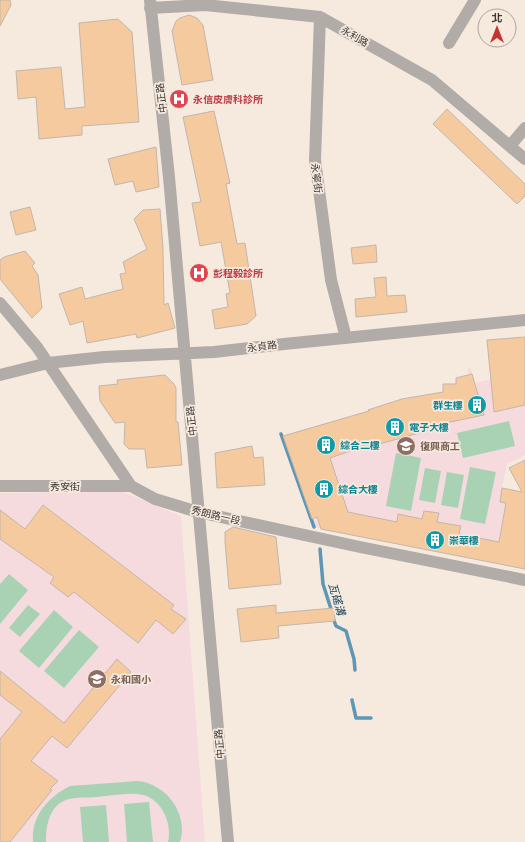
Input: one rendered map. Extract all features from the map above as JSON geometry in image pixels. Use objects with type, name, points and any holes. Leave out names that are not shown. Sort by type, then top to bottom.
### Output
[{"type":"street","points":[[449,42],[475,0]]},
{"type":"street","name":"永利路","points":[[150,4],[205,5],[320,17],[432,80],[525,159]]},
{"type":"street","name":"中正路","points":[[150,4],[169,177],[228,842]]},
{"type":"street","name":"永寧街","points":[[320,17],[315,160],[330,280],[346,338]]},
{"type":"street","points":[[510,146],[525,128]]},
{"type":"street","points":[[0,303],[37,347],[130,486]]},
{"type":"street","name":"永貞路","points":[[0,375],[48,363],[104,357],[214,352],[525,320]]},
{"type":"street","name":"秀安街","points":[[0,486],[130,486]]},
{"type":"street","name":"秀朗路一段","points":[[130,486],[155,498],[198,512],[360,547],[525,580]]},
{"type":"shaded area","name":"復興商工","points":[[525,337],[525,455],[507,464],[502,488],[525,569],[315,527],[283,436],[368,411],[368,409],[402,399],[443,392],[443,384],[456,384],[456,378],[468,375],[468,369],[471,368],[473,377],[471,378],[472,384],[491,379],[487,340],[498,339],[502,377],[512,376],[508,338]]},
{"type":"shaded area","name":"永和國小","points":[[123,492],[181,516],[205,842],[0,842],[0,493]]},
{"type":"green space","points":[[509,421],[515,446],[463,458],[457,433]]},
{"type":"green space","points":[[396,453],[421,458],[411,511],[386,506]]},
{"type":"green space","points":[[470,467],[496,472],[485,524],[460,519]]},
{"type":"green space","points":[[425,468],[441,471],[435,503],[419,500]]},
{"type":"green space","points":[[447,472],[464,475],[458,508],[441,505]]},
{"type":"green space","points":[[9,574],[28,590],[0,624],[0,584]]},
{"type":"green space","points":[[28,605],[40,614],[20,637],[9,628]]},
{"type":"green space","points":[[54,610],[73,627],[39,668],[19,651]]},
{"type":"green space","points":[[79,630],[99,647],[64,688],[44,671]]},
{"type":"green space","points":[[137,781],[148,783],[157,787],[173,802],[181,821],[182,831],[180,842],[168,842],[169,834],[166,818],[158,804],[152,799],[137,794],[122,794],[68,799],[60,803],[53,811],[48,821],[46,842],[33,842],[35,824],[42,808],[62,790],[70,786]]},
{"type":"green space","points":[[149,802],[153,842],[127,842],[124,804]]},
{"type":"green space","points":[[106,805],[109,842],[83,842],[80,807]]},
{"type":"building","points":[[0,0],[10,0],[11,5],[0,26]]},
{"type":"building","points":[[189,15],[197,18],[203,25],[213,80],[182,85],[172,31],[176,21]]},
{"type":"building","points":[[118,19],[132,32],[139,122],[82,126],[82,135],[39,139],[36,97],[18,99],[16,71],[61,67],[65,109],[85,107],[79,23]]},
{"type":"building","points":[[447,109],[525,184],[525,196],[517,204],[433,124]]},
{"type":"building","points":[[214,111],[230,183],[226,184],[237,244],[245,243],[256,316],[247,324],[215,329],[212,310],[228,307],[226,294],[230,293],[221,242],[200,246],[192,203],[201,202],[183,117]]},
{"type":"building","points":[[156,147],[159,187],[136,192],[133,181],[115,185],[108,159]]},
{"type":"building","points":[[30,207],[36,230],[16,235],[10,212]]},
{"type":"building","points":[[160,209],[163,248],[164,305],[168,303],[175,328],[137,338],[136,334],[87,343],[83,321],[70,325],[59,294],[82,287],[85,299],[123,289],[120,274],[126,273],[123,262],[147,249],[134,219],[143,210]]},
{"type":"building","points":[[376,245],[377,262],[353,264],[351,248]]},
{"type":"building","points":[[25,251],[35,263],[32,266],[38,275],[42,308],[32,318],[0,279],[0,260],[4,257]]},
{"type":"building","points":[[386,277],[387,296],[405,295],[407,312],[356,317],[355,299],[376,297],[374,278]]},
{"type":"building","points":[[525,337],[525,405],[494,412],[487,340]]},
{"type":"building","points":[[472,374],[484,415],[436,425],[437,428],[354,451],[353,450],[330,458],[348,512],[397,522],[398,514],[422,519],[424,511],[439,513],[437,522],[461,526],[459,534],[499,542],[506,503],[500,502],[502,488],[522,492],[509,468],[525,460],[525,569],[321,529],[317,517],[312,519],[283,436],[369,411],[368,410],[402,399],[443,392],[443,384],[456,384],[456,378]]},
{"type":"building","points":[[165,375],[176,388],[176,422],[178,422],[182,465],[147,468],[145,449],[129,449],[124,444],[125,422],[115,423],[100,401],[99,386],[118,384],[117,380]]},
{"type":"building","points":[[252,446],[254,458],[263,457],[265,485],[217,488],[215,453]]},
{"type":"building","points":[[43,505],[174,605],[171,609],[186,619],[173,634],[156,620],[138,643],[74,592],[68,597],[50,583],[54,577],[0,539],[0,510],[25,529]]},
{"type":"building","points":[[233,527],[276,537],[281,584],[229,589],[225,532]]},
{"type":"building","points":[[276,605],[276,613],[334,608],[335,621],[278,626],[279,638],[241,642],[237,609]]},
{"type":"building","points":[[117,659],[131,672],[67,748],[52,736],[31,761],[58,781],[50,789],[52,790],[10,842],[0,842],[0,739],[22,712],[0,695],[0,671],[64,723]]},
{"type":"waterway","name":"瓦磘溝","points":[[281,434],[314,527]]},
{"type":"waterway","name":"瓦磘溝","points":[[320,549],[323,584],[332,612]]},
{"type":"waterway","name":"瓦磘溝","points":[[333,618],[336,626],[346,631],[354,659],[355,670]]},
{"type":"waterway","name":"瓦磘溝","points":[[352,700],[356,718],[371,718]]},
{"type":"place","name":"永信皮膚科診所","points":[[179,99]]},
{"type":"place","name":"彭程毅診所","points":[[199,273]]},
{"type":"place","name":"群生樓","points":[[477,405]]},
{"type":"place","name":"電子大樓","points":[[395,427]]},
{"type":"place","name":"綜合二樓","points":[[326,445]]},
{"type":"place","name":"復興商工","points":[[406,446]]},
{"type":"place","name":"綜合大樓","points":[[324,489]]},
{"type":"place","name":"崇華樓","points":[[435,540]]},
{"type":"place","name":"永和國小","points":[[97,679]]}]
